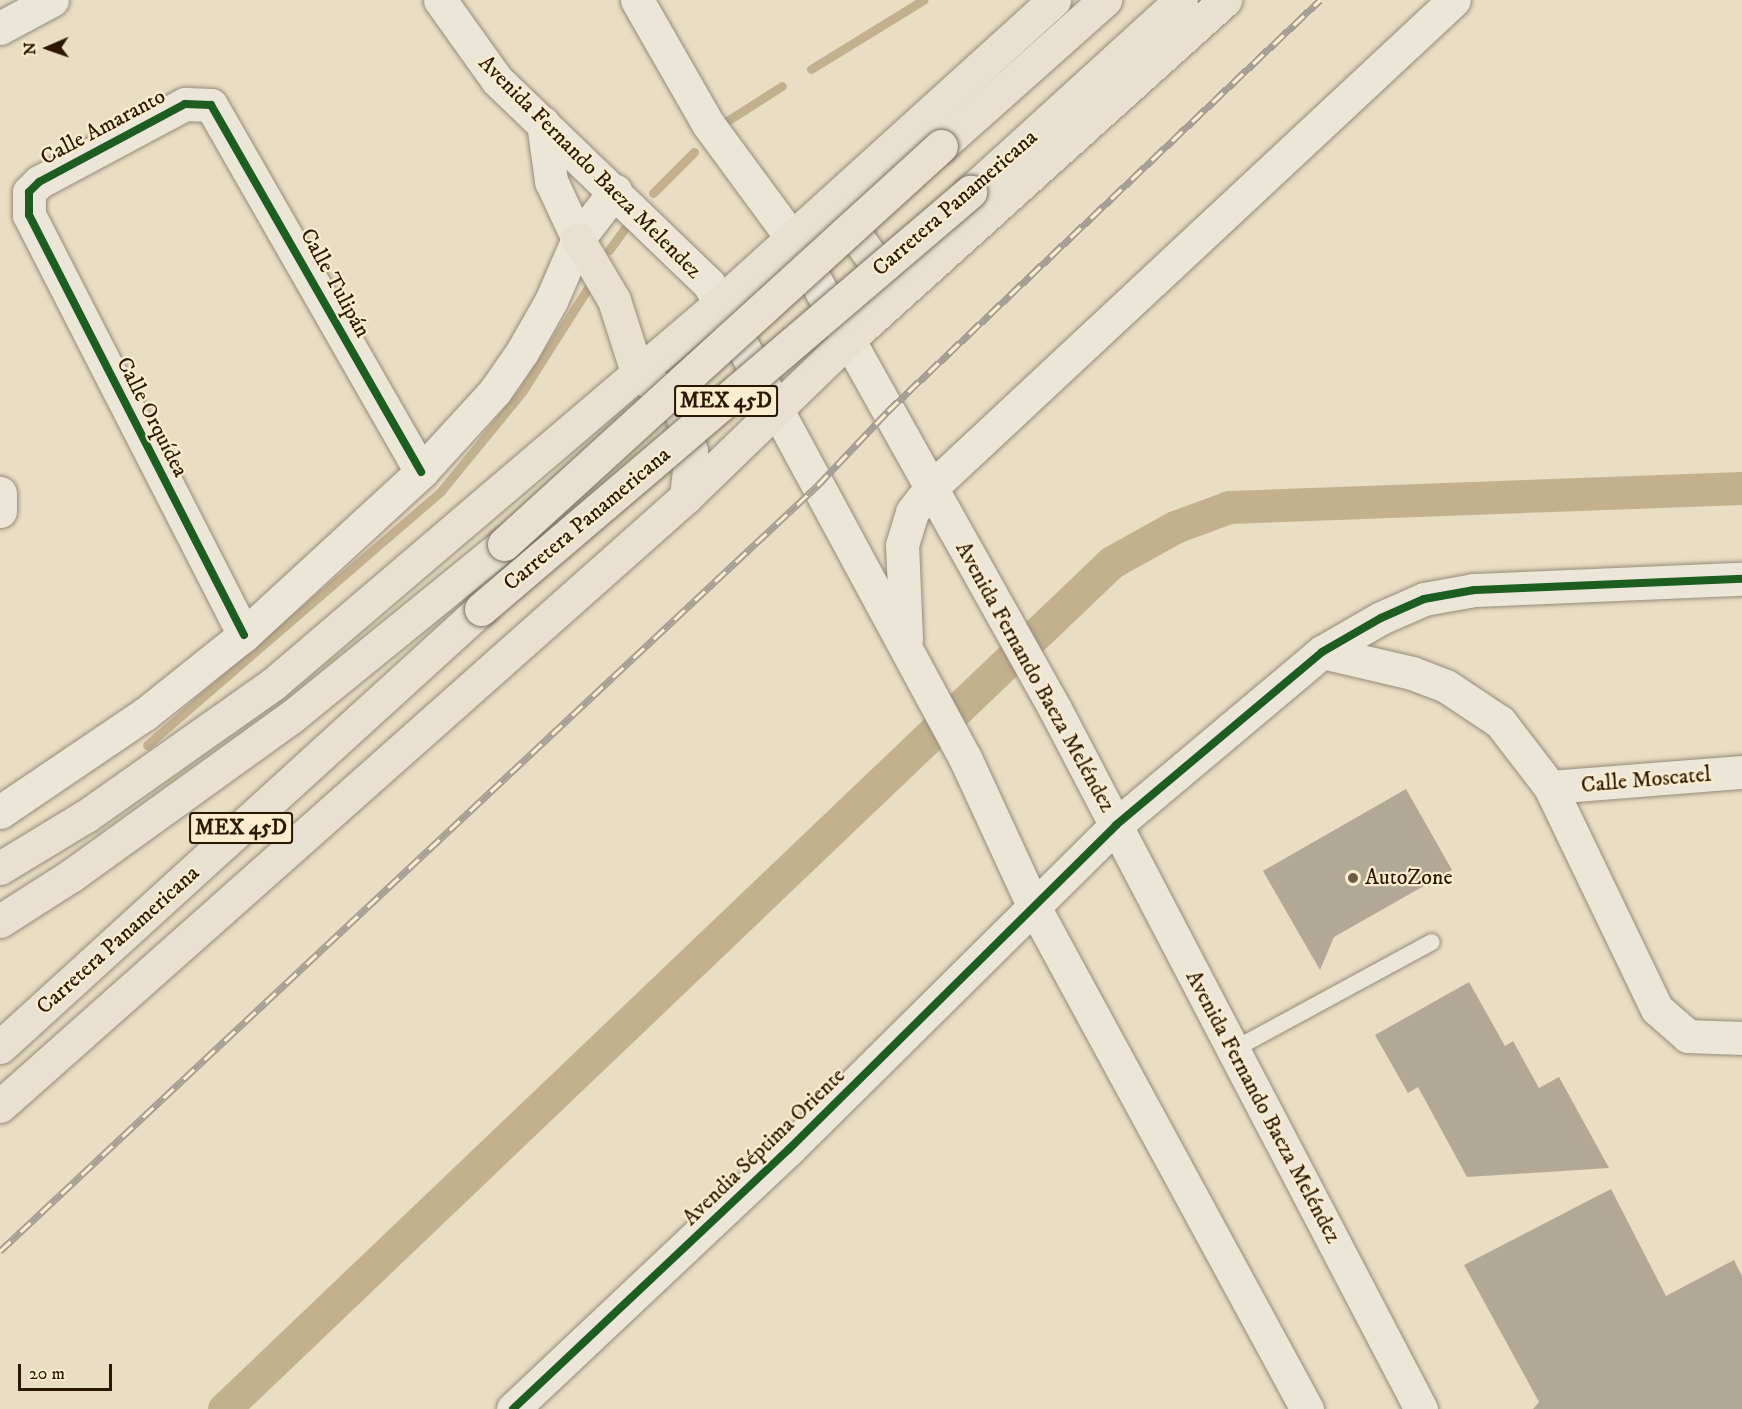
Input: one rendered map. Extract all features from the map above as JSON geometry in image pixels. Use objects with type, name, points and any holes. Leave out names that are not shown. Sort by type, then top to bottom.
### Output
[{"type":"highway","points":[[0,868],[86,816],[273,684],[638,375],[1054,0]]},
{"type":"highway","name":"Carretera Panamericana","points":[[0,921],[72,875],[290,718],[504,544],[941,146],[1105,0]]},
{"type":"highway","name":"Carretera Panamericana","points":[[0,1047],[481,609],[970,192],[1181,0]]},
{"type":"highway","points":[[0,1106],[686,497],[848,340],[1225,0]]},
{"type":"highway","points":[[861,174],[852,201],[859,240],[872,258],[887,266],[926,269]]},
{"type":"highway","points":[[578,239],[614,300],[638,375],[672,396],[681,415],[691,451],[686,497]]},
{"type":"street","points":[[0,28],[52,0]]},
{"type":"street","name":"Avenida Fernando Baeza Melendez","points":[[440,0],[490,72],[692,264],[720,303]]},
{"type":"street","points":[[637,0],[708,124],[791,237]]},
{"type":"street","points":[[913,662],[902,545],[912,512],[931,488],[1454,0]]},
{"type":"street","name":"Calle Amaranto","points":[[29,215],[29,192],[54,171],[185,104],[211,105],[218,112]]},
{"type":"street","name":"Calle Tulipán","points":[[218,112],[421,472]]},
{"type":"street","points":[[543,123],[551,181],[578,239]]},
{"type":"street","points":[[0,812],[145,714],[244,635],[421,472],[495,391],[522,352],[551,301],[578,239],[615,191]]},
{"type":"street","name":"Calle Orquídea","points":[[29,215],[244,635]]},
{"type":"street","name":"Avenida Fernando Baeza Meléndez","points":[[791,237],[1055,709],[1421,1409]]},
{"type":"street","points":[[720,303],[965,758],[1034,905],[1307,1409]]},
{"type":"street","points":[[0,493],[0,511]]},
{"type":"street","name":"Avendia Séptima Oriente","points":[[513,1409],[789,1149],[1116,825],[1322,651],[1381,618],[1424,599],[1474,590],[1742,579]]},
{"type":"street","points":[[1322,651],[1412,673],[1472,701],[1500,722],[1550,787],[1644,987],[1674,1028],[1689,1036],[1706,1039],[1742,1038]]},
{"type":"street","name":"Calle Moscatel","points":[[1550,787],[1742,772]]},
{"type":"lane","points":[[1233,1050],[1432,942]]},
{"type":"building","name":"AutoZone","points":[[1406,789],[1452,870],[1334,937],[1320,970],[1263,871]]},
{"type":"building","points":[[1469,982],[1505,1046],[1513,1041],[1539,1088],[1559,1077],[1609,1168],[1467,1177],[1418,1087],[1408,1093],[1375,1035]]},
{"type":"building","points":[[1611,1189],[1666,1296],[1734,1260],[1742,1276],[1742,1409],[1533,1409],[1539,1402],[1464,1265]]},
{"type":"waterway","points":[[811,69],[923,0]]},
{"type":"waterway","points":[[727,121],[782,86]]},
{"type":"waterway","points":[[653,193],[694,152]]},
{"type":"waterway","points":[[609,250],[624,229]]},
{"type":"waterway","points":[[147,745],[441,491],[522,392],[590,285]]},
{"type":"waterway","points":[[224,1409],[1112,562],[1175,527],[1229,507],[1742,488]]},
{"type":"railway","points":[[0,1251],[818,485],[888,411],[1320,0]]},
{"type":"cycle path","points":[[244,635],[29,215],[29,192],[39,182],[185,104],[211,105],[421,472]]},
{"type":"cycle path","points":[[513,1409],[789,1149],[1116,825],[1322,652],[1381,618],[1424,599],[1474,590],[1742,579]]},
{"type":"place","name":"AutoZone","points":[[1353,878]]}]
